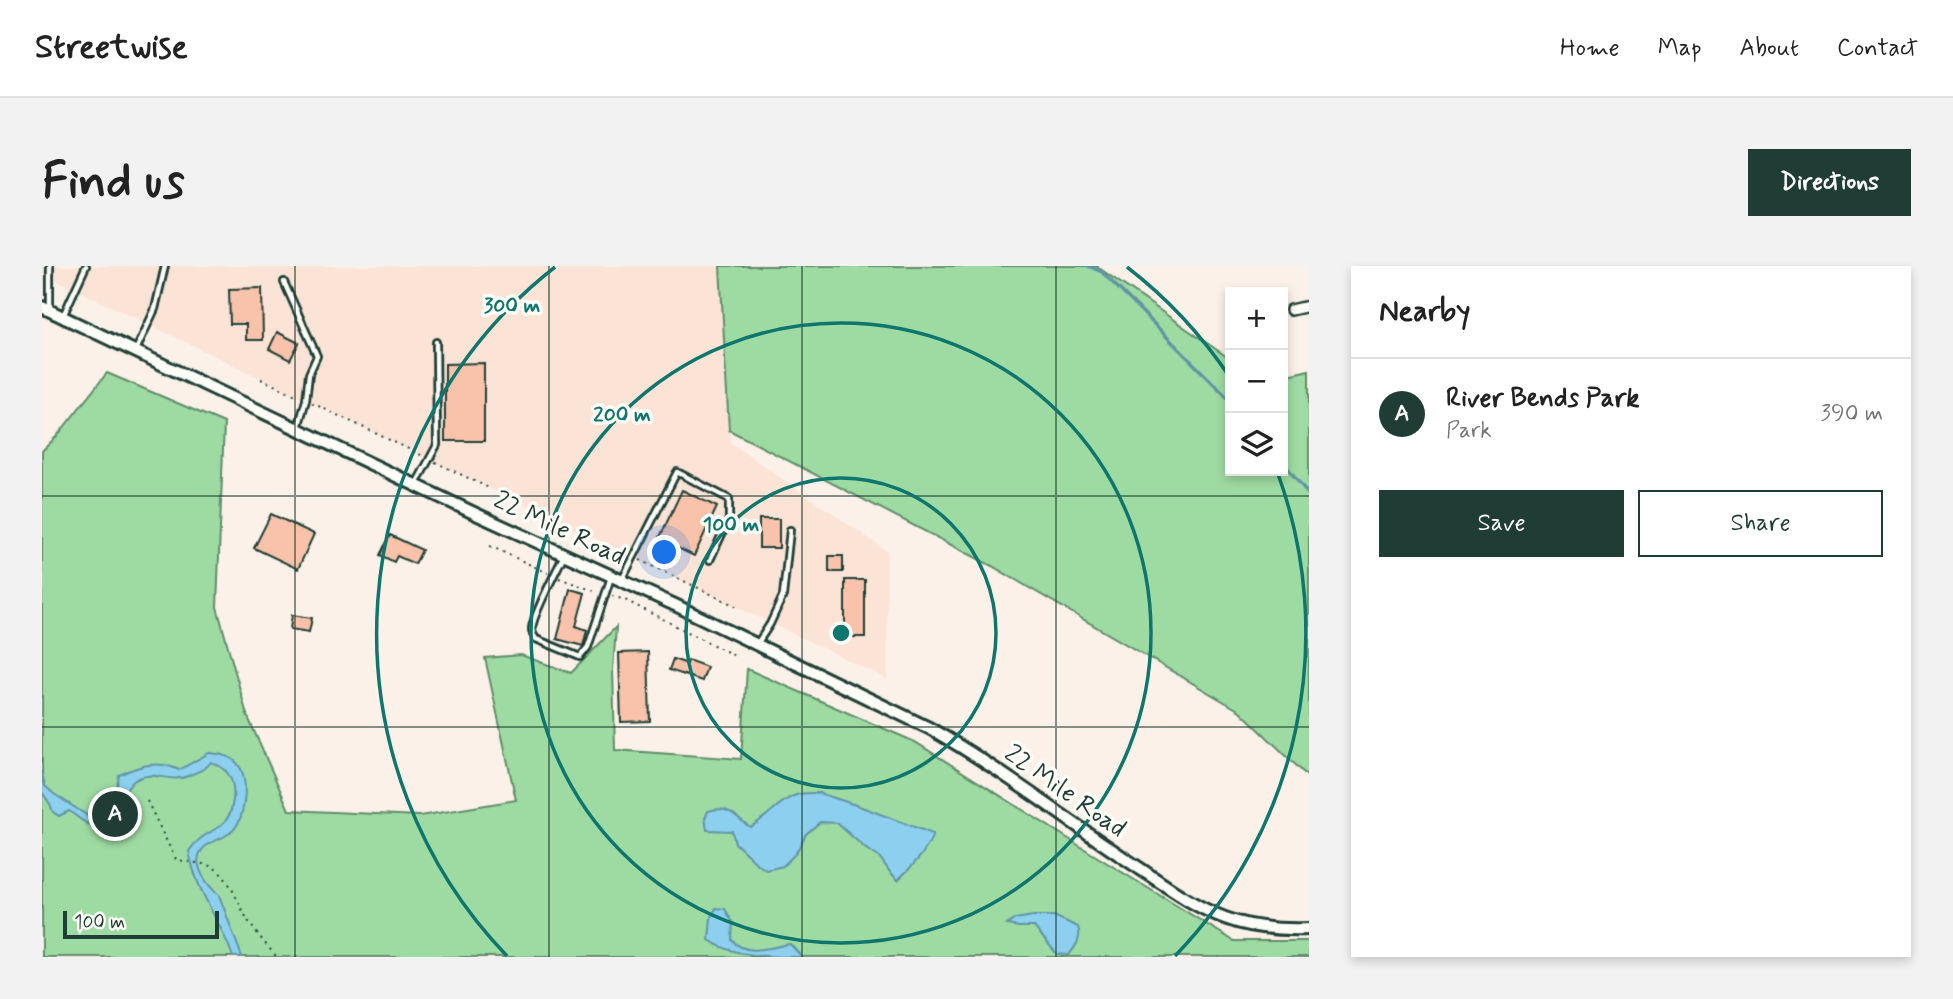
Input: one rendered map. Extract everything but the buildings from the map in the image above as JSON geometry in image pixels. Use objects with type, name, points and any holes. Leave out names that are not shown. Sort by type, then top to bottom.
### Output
[{"type":"street","points":[[1291,310],[1309,306]]},
{"type":"street","name":"22 Mile Road","points":[[46,309],[929,728],[965,749],[1166,886],[1205,909],[1224,918],[1255,926],[1309,929]]},
{"type":"lane","points":[[46,309],[50,266]]},
{"type":"lane","points":[[62,316],[86,266]]},
{"type":"lane","points":[[136,351],[155,309],[166,266]]},
{"type":"lane","points":[[284,282],[317,356],[309,374],[306,400],[298,428]]},
{"type":"lane","points":[[416,485],[437,445],[436,342]]},
{"type":"lane","points":[[565,555],[531,628],[536,639],[580,657],[587,647],[605,595],[634,557],[677,472],[729,499],[729,519],[710,560]]},
{"type":"lane","points":[[757,645],[783,596],[790,530]]},
{"type":"path","points":[[261,379],[491,489]]},
{"type":"path","points":[[491,546],[554,576],[625,600],[737,657]]},
{"type":"path","points":[[634,557],[740,608]]},
{"type":"path","points":[[147,801],[175,858],[217,870],[249,922],[277,957]]},
{"type":"shaded area","points":[[42,266],[720,266],[731,443],[887,551],[887,679],[42,273]]},
{"type":"green space","points":[[720,266],[1096,266],[1225,356],[1225,476],[1288,476],[1288,375],[1309,370],[1309,778],[1240,711],[992,566],[729,430]]},
{"type":"green space","points":[[107,373],[224,423],[217,607],[247,715],[289,810],[420,816],[516,800],[485,658],[521,655],[571,673],[616,627],[613,669],[615,750],[741,759],[747,669],[915,742],[1234,941],[1309,941],[1309,957],[42,957],[42,451]]},
{"type":"water","points":[[209,753],[226,756],[235,761],[243,775],[245,794],[239,822],[227,835],[207,845],[198,858],[203,876],[219,895],[242,957],[233,957],[197,880],[189,851],[199,840],[223,823],[230,813],[233,800],[232,781],[222,768],[211,762],[201,770],[181,778],[149,776],[135,780],[109,819],[98,826],[86,823],[69,811],[59,816],[53,812],[42,792],[42,773],[45,786],[54,794],[88,816],[103,816],[104,808],[116,791],[119,775],[149,765],[163,765],[179,770]]},
{"type":"water","points":[[802,793],[819,793],[933,834],[923,853],[898,880],[880,858],[837,823],[820,822],[806,834],[796,853],[783,866],[766,870],[735,843],[732,831],[707,830],[705,818],[708,811],[722,809],[750,827],[790,798]]},
{"type":"water","points":[[716,908],[725,909],[733,923],[732,940],[738,945],[759,950],[790,944],[802,957],[752,955],[719,946],[709,940],[711,918]]},
{"type":"water","points":[[1054,916],[1078,927],[1079,938],[1069,955],[1057,954],[1034,927],[1007,925],[1015,919]]},
{"type":"waterway","points":[[1088,266],[1102,272],[1225,395]]},
{"type":"waterway","points":[[1288,468],[1309,495]]},
{"type":"place","name":"River Bends Park","points":[[115,814]]}]
